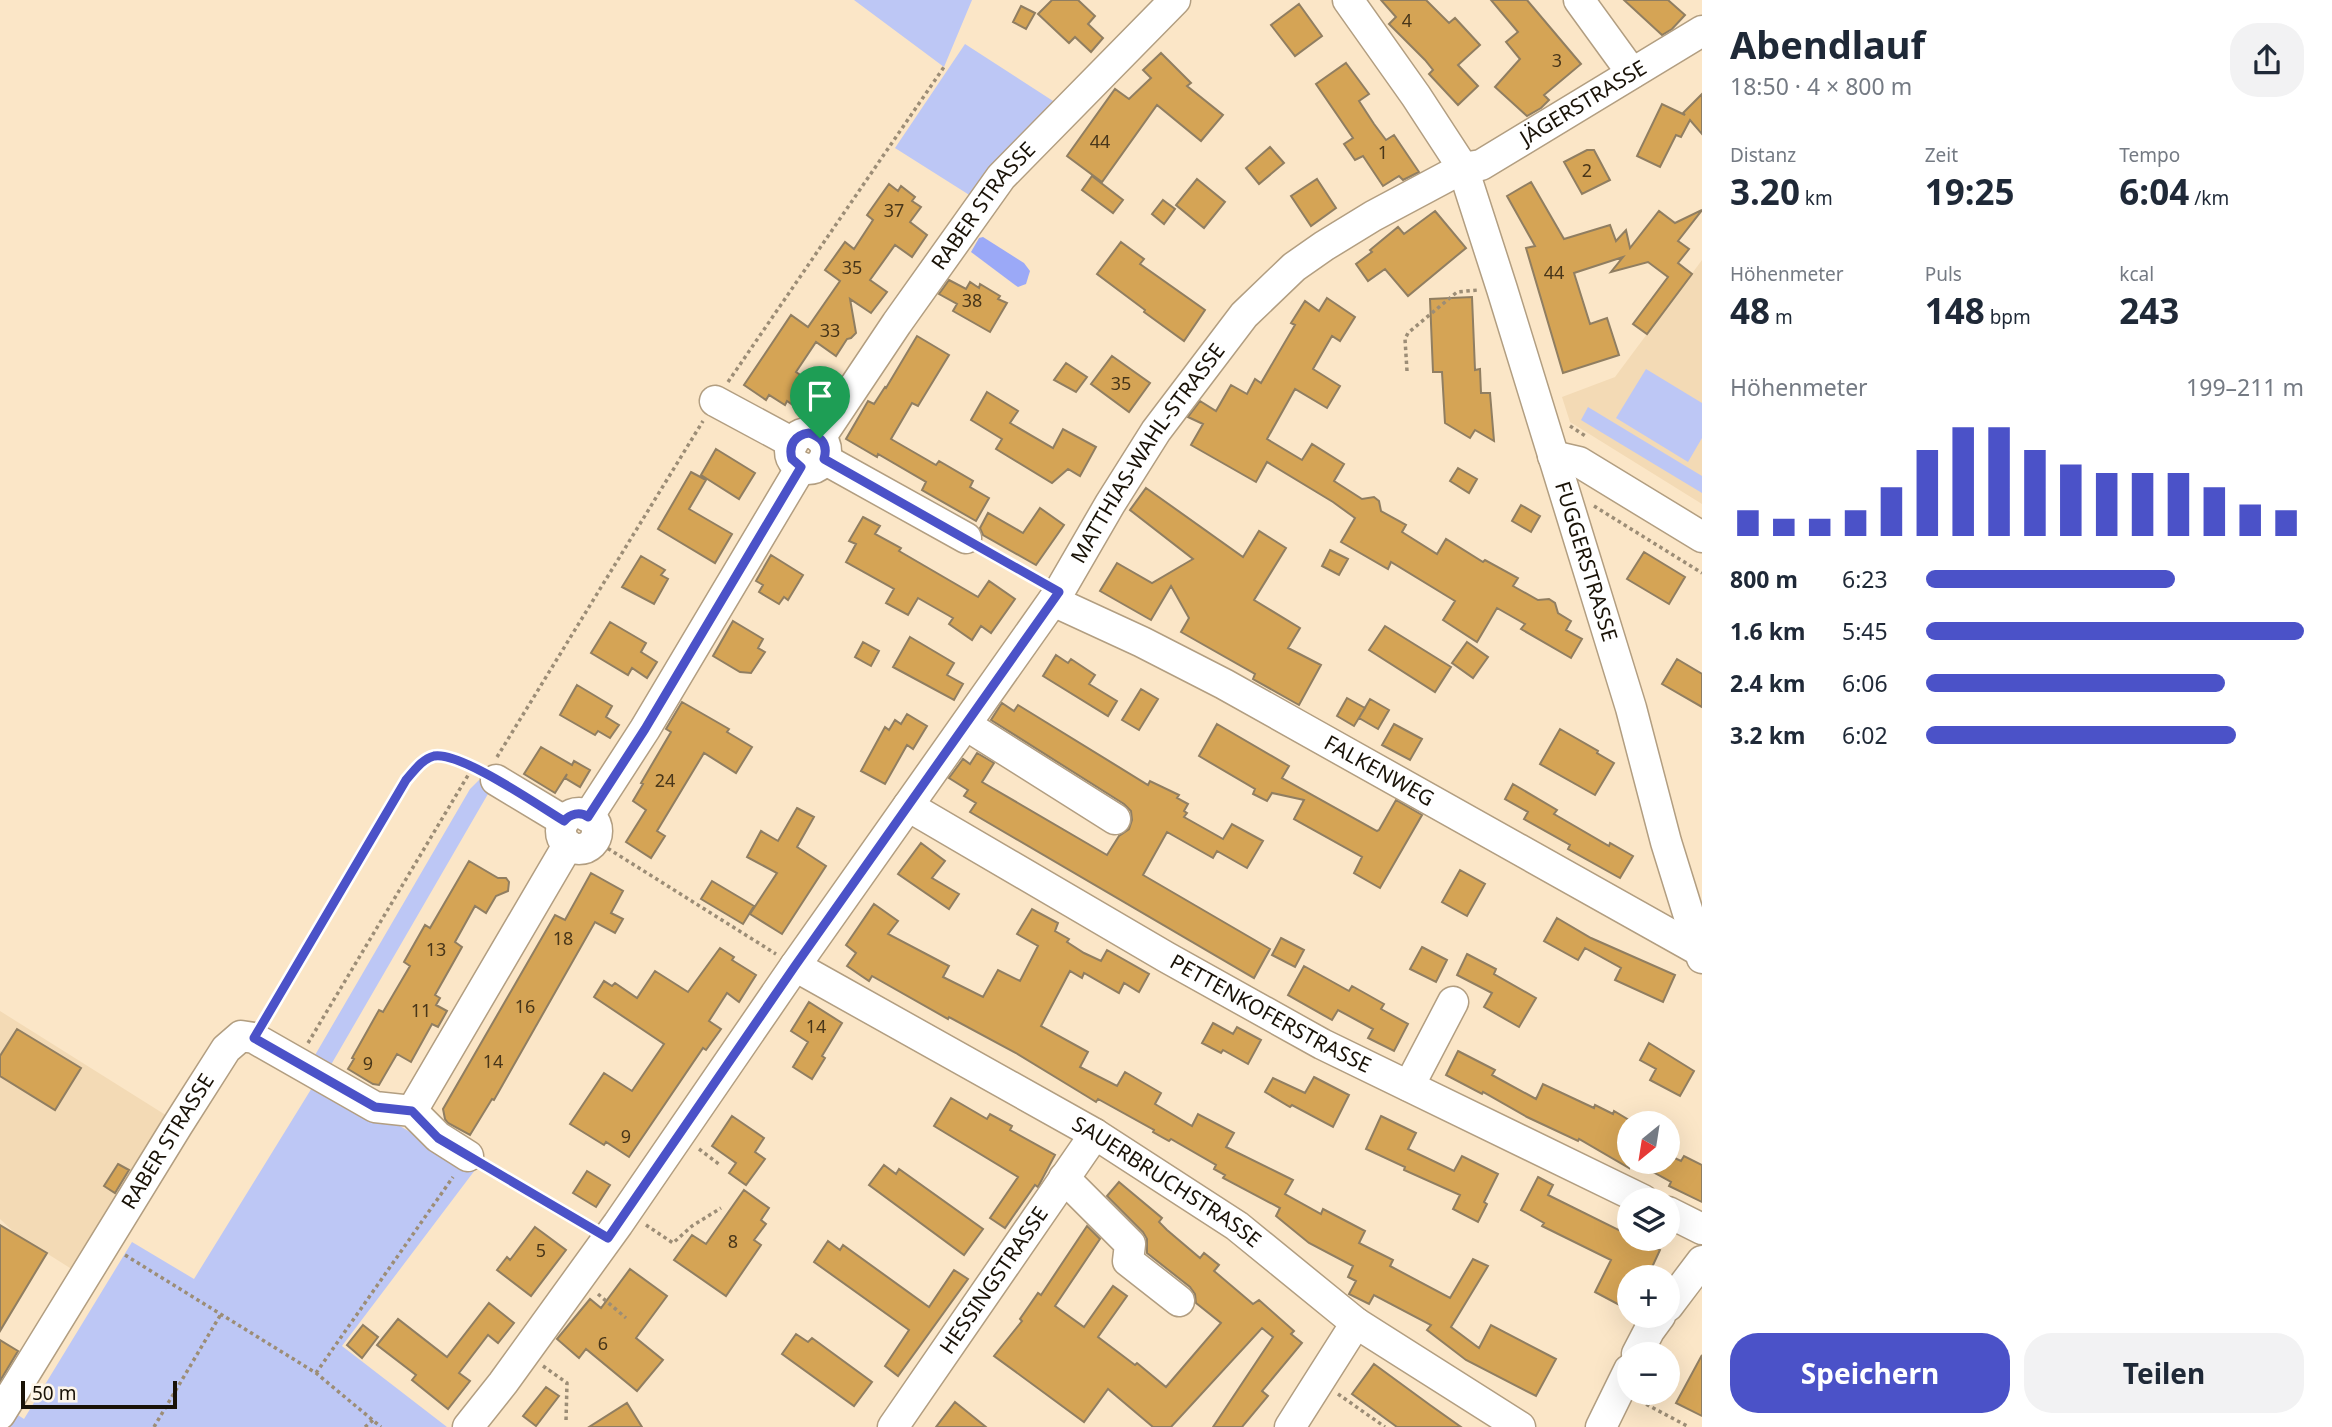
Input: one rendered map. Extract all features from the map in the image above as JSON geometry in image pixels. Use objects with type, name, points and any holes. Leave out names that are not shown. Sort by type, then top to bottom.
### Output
[{"type":"street","name":"RABER STRASSE","points":[[412,1111],[579,831],[645,729],[809,452],[897,323],[1001,177],[1175,0]]},
{"type":"street","name":"FUGGERSTRASSE","points":[[1348,0],[1463,168],[1631,708],[1666,842],[1701,955]]},
{"type":"street","points":[[1579,0],[1632,73]]},
{"type":"street","name":"JÄGERSTRASSE","points":[[1463,168],[1481,165],[1702,31]]},
{"type":"street","name":"MATTHIAS-WAHL-STRASSE","points":[[468,1427],[608,1238],[795,966],[1056,597],[1147,445],[1244,315],[1294,267],[1324,246],[1373,216],[1463,168]]},
{"type":"street","points":[[715,401],[966,538]]},
{"type":"street","points":[[1553,456],[1579,461],[1702,537]]},
{"type":"street","name":"FALKENWEG","points":[[1056,597],[1224,684],[1701,955]]},
{"type":"street","points":[[966,725],[1115,819]]},
{"type":"street","points":[[484,773],[579,831]]},
{"type":"street","name":"PETTENKOFERSTRASSE","points":[[908,806],[1208,981],[1322,1044],[1618,1188]]},
{"type":"street","name":"SAUERBRUCHSTRASSE","points":[[795,966],[1095,1134],[1237,1226],[1356,1323],[1520,1427]]},
{"type":"street","points":[[1409,1086],[1453,1002]]},
{"type":"street","name":"RABER STRASSE","points":[[0,1414],[226,1049],[241,1036],[254,1038]]},
{"type":"street","points":[[254,1038],[375,1107],[412,1111],[438,1138],[468,1156]]},
{"type":"street","name":"HESSINGSTRASSE","points":[[893,1427],[1095,1134]]},
{"type":"street","points":[[1064,1178],[1130,1244],[1128,1261],[1179,1301]]},
{"type":"street","points":[[1680,1218],[1702,1229]]},
{"type":"street","points":[[1680,1290],[1702,1261]]},
{"type":"street","points":[[1290,1427],[1356,1323]]},
{"type":"street","points":[[1601,1427],[1617,1395]]},
{"type":"path","points":[[1407,371],[1405,339],[1408,333],[1457,292],[1502,289]]},
{"type":"path","points":[[1565,495],[1597,507],[1702,573]]},
{"type":"path","points":[[966,538],[1056,597]]},
{"type":"path","points":[[254,1038],[406,780],[420,764],[429,757],[438,755],[484,773],[296,1062]]},
{"type":"path","points":[[579,831],[795,966]]},
{"type":"path","points":[[316,1373],[468,1156],[608,1238]]},
{"type":"path","points":[[626,1212],[673,1243],[692,1226],[721,1208]]},
{"type":"path","points":[[105,1243],[316,1373],[381,1427]]},
{"type":"path","points":[[579,1278],[626,1318]]},
{"type":"path","points":[[154,1427],[221,1314]]},
{"type":"path","points":[[525,1352],[568,1383],[566,1422]]},
{"type":"path","points":[[1319,1380],[1385,1427]]},
{"type":"path","points":[[1658,1405],[1689,1427]]},
{"type":"path","points":[[365,1427],[373,1420]]},
{"type":"shaded area","points":[[854,0],[972,0],[944,67]]},
{"type":"shaded area","points":[[965,44],[1067,110],[982,203],[895,148]]},
{"type":"shaded area","points":[[1702,260],[1702,504],[1570,422],[1562,397],[1615,377]]},
{"type":"shaded area","points":[[1646,369],[1702,403],[1702,438],[1688,462],[1616,418]]},
{"type":"shaded area","points":[[1588,407],[1702,476],[1702,493],[1581,420]]},
{"type":"shaded area","points":[[479,780],[492,787],[328,1070],[311,1062],[470,789]]},
{"type":"shaded area","points":[[0,1011],[172,1119],[78,1273],[16,1234],[0,1219]]},
{"type":"shaded area","points":[[318,1078],[475,1170],[342,1346],[447,1427],[3,1427],[7,1408],[24,1419],[132,1242],[194,1279]]},
{"type":"water","points":[[983,237],[1024,263],[1030,271],[1026,284],[1018,287],[971,252],[979,238]]},
{"type":"building","points":[[1052,0],[1078,0],[1095,16],[1088,24],[1103,38],[1091,52],[1075,37],[1069,43],[1038,14]]},
{"type":"building","points":[[1381,0],[1426,0],[1449,23],[1455,18],[1480,45],[1458,65],[1478,86],[1458,105],[1429,74],[1433,70],[1425,60],[1389,24],[1396,17]]},
{"type":"building","points":[[1491,0],[1527,0],[1581,64],[1544,95],[1549,100],[1541,108],[1527,116],[1495,87],[1520,59],[1506,42],[1518,32]]},
{"type":"building","points":[[1624,0],[1668,0],[1685,15],[1662,35]]},
{"type":"building","points":[[1299,4],[1322,36],[1295,56],[1271,25]]},
{"type":"building","points":[[1021,6],[1035,13],[1026,29],[1013,22]]},
{"type":"building","points":[[1161,53],[1191,83],[1187,86],[1223,115],[1201,141],[1157,105],[1102,182],[1067,156],[1115,89],[1129,99],[1151,78],[1143,70]]},
{"type":"building","points":[[1346,63],[1369,94],[1359,101],[1374,124],[1386,140],[1394,135],[1419,172],[1403,180],[1399,176],[1383,186],[1363,156],[1355,160],[1344,144],[1353,138],[1316,84]]},
{"type":"building","points":[[1702,94],[1702,134],[1690,120],[1681,137],[1676,135],[1660,167],[1637,156],[1662,104],[1685,115],[1683,113]]},
{"type":"building","points":[[1270,147],[1284,163],[1259,184],[1246,168]]},
{"type":"building","points":[[1587,150],[1594,150],[1610,180],[1582,194],[1564,162]]},
{"type":"building","points":[[1092,176],[1123,200],[1113,213],[1082,190]]},
{"type":"building","points":[[1197,179],[1225,202],[1204,228],[1176,205]]},
{"type":"building","points":[[1317,179],[1336,208],[1311,226],[1291,196]]},
{"type":"building","points":[[1531,182],[1564,239],[1610,225],[1616,241],[1626,230],[1630,248],[1659,211],[1675,223],[1702,210],[1678,241],[1689,249],[1678,263],[1692,274],[1647,334],[1633,324],[1668,277],[1648,262],[1611,272],[1623,257],[1574,273],[1590,324],[1607,318],[1619,355],[1563,373],[1526,248],[1535,246],[1507,196]]},
{"type":"building","points":[[889,184],[898,191],[901,186],[915,197],[912,201],[921,207],[910,222],[927,235],[912,257],[895,245],[870,280],[887,292],[871,313],[850,299],[856,333],[847,339],[836,356],[816,342],[796,372],[824,391],[808,416],[787,401],[785,405],[769,395],[766,400],[744,385],[791,315],[808,327],[840,281],[825,270],[845,242],[854,249],[873,220],[867,215]]},
{"type":"building","points":[[1163,200],[1175,209],[1164,224],[1152,214]]},
{"type":"building","points":[[1435,211],[1466,248],[1408,296],[1385,269],[1368,281],[1356,264],[1398,227],[1404,234]]},
{"type":"building","points":[[1121,242],[1144,259],[1140,264],[1205,310],[1184,341],[1097,274]]},
{"type":"building","points":[[949,280],[966,289],[970,282],[979,288],[980,284],[1007,303],[990,332],[953,311],[957,304],[939,294]]},
{"type":"building","points":[[1472,297],[1475,370],[1480,369],[1481,393],[1490,393],[1494,441],[1475,430],[1470,438],[1445,423],[1442,372],[1433,372],[1430,299]]},
{"type":"building","points":[[1327,298],[1355,317],[1340,341],[1332,336],[1313,369],[1340,386],[1327,408],[1295,389],[1267,439],[1302,460],[1312,444],[1344,464],[1334,481],[1362,499],[1374,497],[1379,501],[1381,511],[1406,525],[1402,532],[1437,554],[1446,539],[1483,562],[1485,560],[1518,578],[1513,586],[1538,600],[1549,599],[1555,603],[1558,613],[1571,621],[1566,630],[1582,639],[1571,658],[1521,629],[1525,624],[1497,608],[1477,642],[1443,620],[1455,601],[1391,562],[1388,569],[1341,542],[1355,518],[1333,502],[1267,462],[1256,482],[1191,445],[1203,424],[1188,417],[1200,401],[1216,411],[1231,385],[1247,394],[1255,379],[1261,383],[1295,325],[1291,323],[1305,301],[1319,311]]},
{"type":"building","points":[[917,336],[949,355],[918,406],[912,403],[891,439],[936,465],[939,461],[973,481],[970,487],[989,498],[976,521],[922,490],[926,482],[846,439],[868,401],[874,404],[886,388]]},
{"type":"building","points":[[1112,356],[1150,383],[1129,412],[1091,384]]},
{"type":"building","points":[[1066,363],[1087,377],[1076,392],[1054,380]]},
{"type":"building","points":[[987,392],[1018,411],[1010,423],[1053,448],[1063,429],[1096,447],[1080,476],[1068,469],[1052,483],[996,449],[1002,439],[971,420]]},
{"type":"building","points":[[716,449],[755,473],[739,499],[701,475]]},
{"type":"building","points":[[1458,468],[1477,479],[1469,493],[1450,481]]},
{"type":"building","points":[[691,472],[706,480],[689,509],[732,534],[715,563],[658,529]]},
{"type":"building","points":[[1146,488],[1243,557],[1259,531],[1286,548],[1254,600],[1300,628],[1288,648],[1321,665],[1299,705],[1253,679],[1255,674],[1181,632],[1189,618],[1171,586],[1151,620],[1100,591],[1117,563],[1152,583],[1193,559],[1130,510]]},
{"type":"building","points":[[1521,505],[1540,516],[1531,532],[1512,521]]},
{"type":"building","points":[[1040,508],[1064,525],[1036,565],[983,535],[980,528],[988,513],[1023,533]]},
{"type":"building","points":[[863,517],[880,526],[875,534],[901,548],[899,551],[978,597],[989,581],[1015,599],[991,633],[981,626],[972,640],[949,624],[953,618],[918,598],[908,615],[886,603],[894,589],[846,562],[856,544],[849,541]]},
{"type":"building","points":[[1330,550],[1348,559],[1339,575],[1322,566]]},
{"type":"building","points":[[1644,552],[1685,577],[1669,604],[1627,579]]},
{"type":"building","points":[[771,555],[803,575],[788,600],[784,597],[779,604],[759,592],[763,585],[756,581]]},
{"type":"building","points":[[641,556],[665,570],[661,575],[668,579],[654,604],[622,587]]},
{"type":"building","points":[[733,621],[763,639],[758,648],[765,652],[751,673],[740,672],[713,656]]},
{"type":"building","points":[[610,622],[646,643],[641,652],[657,662],[647,678],[632,668],[628,675],[591,653]]},
{"type":"building","points":[[1385,626],[1451,667],[1435,692],[1369,650]]},
{"type":"building","points":[[910,637],[954,663],[947,675],[963,684],[954,700],[893,667]]},
{"type":"building","points":[[863,642],[879,651],[871,666],[855,657]]},
{"type":"building","points":[[1467,642],[1488,657],[1473,678],[1452,663]]},
{"type":"building","points":[[1056,655],[1068,663],[1071,659],[1095,675],[1089,684],[1117,701],[1108,716],[1043,676]]},
{"type":"building","points":[[1677,659],[1702,674],[1702,707],[1662,684]]},
{"type":"building","points":[[577,685],[612,706],[606,717],[619,725],[610,738],[598,731],[595,735],[560,715]]},
{"type":"building","points":[[1141,689],[1158,699],[1139,730],[1122,720]]},
{"type":"building","points":[[1347,698],[1365,708],[1354,726],[1337,716]]},
{"type":"building","points":[[1370,699],[1389,710],[1378,729],[1359,718]]},
{"type":"building","points":[[682,702],[729,729],[727,732],[752,747],[736,773],[704,753],[657,831],[665,836],[651,858],[626,842],[646,810],[633,801],[671,732],[666,729]]},
{"type":"building","points":[[1002,703],[1014,711],[1018,705],[1148,785],[1150,781],[1179,795],[1177,798],[1188,804],[1184,817],[1223,839],[1232,824],[1263,841],[1247,868],[1217,851],[1213,858],[1167,832],[1143,875],[1270,949],[1254,978],[970,812],[976,803],[964,796],[968,790],[949,778],[963,759],[970,764],[977,753],[994,763],[982,782],[1107,855],[1119,836],[1129,829],[1132,820],[1131,811],[1124,804],[991,720]]},
{"type":"building","points":[[907,714],[927,726],[913,749],[907,745],[885,784],[861,771],[885,727],[889,730],[895,720],[901,724]]},
{"type":"building","points":[[1217,724],[1289,766],[1282,778],[1377,831],[1396,800],[1422,815],[1380,888],[1354,873],[1362,857],[1294,819],[1304,800],[1272,793],[1267,801],[1253,794],[1255,789],[1199,756]]},
{"type":"building","points":[[1394,724],[1422,739],[1410,760],[1382,745]]},
{"type":"building","points":[[1560,729],[1614,763],[1595,795],[1540,764]]},
{"type":"building","points":[[541,747],[572,765],[574,761],[590,770],[580,787],[565,778],[567,774],[555,793],[524,774]]},
{"type":"building","points":[[1513,784],[1557,810],[1554,814],[1609,846],[1610,843],[1633,856],[1620,878],[1568,849],[1570,845],[1524,819],[1528,812],[1505,799]]},
{"type":"building","points":[[797,808],[814,817],[797,847],[826,866],[782,934],[750,914],[777,873],[747,857],[761,831],[778,841]]},
{"type":"building","points":[[921,843],[945,861],[932,878],[959,894],[949,909],[898,874]]},
{"type":"building","points":[[469,861],[498,878],[506,878],[509,882],[508,891],[496,896],[486,913],[475,906],[455,942],[462,947],[435,995],[440,998],[436,1005],[447,1011],[438,1027],[432,1024],[411,1062],[397,1054],[379,1085],[373,1084],[348,1069],[354,1059],[352,1058],[379,1010],[383,1012],[410,966],[404,962],[425,925],[430,928]]},
{"type":"building","points":[[1460,870],[1485,884],[1467,916],[1442,902]]},
{"type":"building","points":[[591,873],[623,891],[611,913],[623,919],[615,933],[595,922],[494,1100],[492,1099],[470,1135],[448,1123],[443,1109],[555,915],[565,920]]},
{"type":"building","points":[[712,881],[754,906],[743,924],[701,899]]},
{"type":"building","points":[[874,904],[898,921],[888,934],[949,966],[943,977],[983,997],[998,970],[1020,981],[1038,946],[1017,934],[1032,909],[1058,923],[1055,931],[1084,953],[1101,961],[1107,950],[1149,974],[1139,992],[1124,983],[1119,993],[1084,973],[1082,978],[1070,971],[1041,1026],[1088,1052],[1080,1067],[1117,1086],[1125,1072],[1161,1093],[1155,1104],[1192,1126],[1198,1114],[1234,1133],[1226,1147],[1293,1180],[1285,1194],[1321,1214],[1323,1209],[1365,1231],[1359,1243],[1393,1260],[1390,1266],[1450,1298],[1473,1259],[1488,1266],[1451,1327],[1479,1348],[1491,1325],[1556,1359],[1536,1396],[1466,1360],[1427,1330],[1431,1325],[1374,1295],[1369,1304],[1349,1294],[1356,1281],[1348,1277],[1353,1266],[1309,1243],[1276,1216],[1280,1208],[1223,1178],[1225,1175],[1214,1169],[1216,1165],[1098,1099],[1096,1102],[1016,1053],[872,976],[869,981],[847,966],[856,953],[846,945]]},
{"type":"building","points":[[1557,918],[1591,938],[1675,975],[1663,1002],[1615,980],[1621,968],[1585,948],[1578,960],[1544,941]]},
{"type":"building","points":[[1281,938],[1304,950],[1295,967],[1272,955]]},
{"type":"building","points":[[1422,947],[1447,960],[1436,982],[1410,969]]},
{"type":"building","points":[[720,948],[734,957],[732,960],[756,975],[739,1002],[727,993],[709,1021],[721,1029],[706,1050],[703,1048],[629,1157],[570,1124],[604,1073],[632,1091],[664,1044],[594,997],[604,981],[612,986],[615,983],[637,998],[655,971],[688,992]]},
{"type":"building","points":[[1467,954],[1496,969],[1494,974],[1536,998],[1519,1027],[1484,1007],[1492,993],[1457,975]]},
{"type":"building","points":[[1304,966],[1349,991],[1352,986],[1384,1004],[1381,1009],[1408,1024],[1394,1051],[1368,1038],[1373,1029],[1338,1010],[1332,1020],[1288,995]]},
{"type":"building","points":[[809,1002],[842,1023],[812,1079],[793,1067],[808,1042],[791,1031]]},
{"type":"building","points":[[1213,1023],[1233,1034],[1237,1027],[1261,1040],[1248,1064],[1223,1050],[1221,1053],[1202,1043]]},
{"type":"building","points":[[17,1029],[81,1068],[55,1110],[0,1076],[0,1056]]},
{"type":"building","points":[[1649,1043],[1694,1071],[1680,1096],[1650,1080],[1656,1069],[1640,1060]]},
{"type":"building","points":[[1458,1051],[1495,1070],[1492,1075],[1536,1099],[1543,1084],[1594,1108],[1595,1105],[1613,1114],[1614,1111],[1617,1113],[1617,1161],[1579,1139],[1578,1141],[1527,1117],[1446,1075]]},
{"type":"building","points":[[1314,1077],[1349,1095],[1333,1127],[1265,1092],[1273,1078],[1305,1093]]},
{"type":"building","points":[[951,1098],[987,1119],[990,1114],[1012,1126],[1010,1130],[1055,1155],[1038,1187],[1035,1185],[1005,1228],[990,1218],[1018,1177],[934,1126]]},
{"type":"building","points":[[732,1116],[764,1138],[755,1152],[765,1159],[746,1185],[729,1173],[736,1163],[712,1146]]},
{"type":"building","points":[[1381,1116],[1416,1133],[1408,1149],[1454,1171],[1462,1156],[1498,1174],[1484,1202],[1487,1204],[1478,1222],[1453,1209],[1460,1195],[1404,1170],[1405,1167],[1366,1149]]},
{"type":"building","points":[[1684,1156],[1702,1165],[1702,1202],[1680,1191],[1680,1188],[1669,1186],[1671,1182],[1657,1174],[1680,1174],[1680,1161]]},
{"type":"building","points":[[118,1164],[129,1170],[115,1193],[104,1186]]},
{"type":"building","points":[[884,1165],[896,1174],[899,1169],[983,1229],[964,1255],[869,1185]]},
{"type":"building","points":[[587,1171],[610,1185],[596,1207],[573,1193]]},
{"type":"building","points":[[1538,1177],[1553,1185],[1548,1195],[1617,1229],[1617,1251],[1660,1251],[1653,1265],[1617,1265],[1617,1304],[1595,1292],[1611,1260],[1542,1226],[1544,1223],[1521,1210]]},
{"type":"building","points":[[1119,1182],[1162,1218],[1159,1222],[1167,1230],[1200,1258],[1204,1253],[1219,1265],[1214,1271],[1253,1304],[1259,1300],[1294,1331],[1291,1334],[1302,1343],[1262,1391],[1268,1396],[1242,1427],[1213,1427],[1273,1337],[1262,1328],[1171,1427],[1153,1427],[1108,1389],[1084,1422],[994,1356],[1022,1321],[1020,1319],[1038,1293],[1041,1295],[1087,1226],[1100,1239],[1055,1306],[1084,1327],[1113,1286],[1127,1296],[1098,1337],[1135,1365],[1137,1363],[1166,1387],[1221,1323],[1196,1303],[1195,1294],[1190,1287],[1147,1253],[1147,1239],[1143,1232],[1107,1196]]},
{"type":"building","points":[[744,1190],[769,1208],[761,1220],[766,1224],[754,1240],[761,1245],[726,1296],[674,1260],[692,1235],[706,1244]]},
{"type":"building","points":[[0,1225],[47,1253],[0,1331]]},
{"type":"building","points":[[535,1227],[566,1250],[531,1296],[497,1270],[507,1257],[510,1260]]},
{"type":"building","points":[[828,1241],[840,1250],[843,1245],[929,1307],[954,1270],[968,1279],[898,1376],[885,1366],[909,1330],[814,1262]]},
{"type":"building","points":[[630,1269],[667,1296],[636,1338],[663,1360],[637,1391],[586,1349],[579,1358],[557,1339],[590,1299],[601,1308]]},
{"type":"building","points":[[489,1303],[514,1323],[498,1343],[488,1335],[459,1373],[470,1381],[448,1409],[412,1380],[416,1375],[377,1345],[398,1319],[447,1357]]},
{"type":"building","points":[[363,1325],[378,1337],[362,1358],[347,1345]]},
{"type":"building","points":[[796,1334],[808,1342],[812,1338],[872,1382],[854,1406],[782,1354]]},
{"type":"building","points":[[0,1340],[18,1351],[0,1381]]},
{"type":"building","points":[[1702,1355],[1702,1416],[1680,1405],[1680,1396]]},
{"type":"building","points":[[1374,1364],[1461,1427],[1397,1427],[1352,1394]]},
{"type":"building","points":[[546,1387],[559,1396],[536,1426],[523,1416]]},
{"type":"building","points":[[955,1402],[986,1427],[936,1427]]},
{"type":"building","points":[[627,1403],[642,1427],[589,1427]]},
{"type":"route","points":[[809,433],[820,438],[826,447],[824,459],[1059,592],[795,966],[608,1238],[438,1138],[412,1111],[375,1107],[254,1038],[406,780],[429,757],[438,755],[472,767],[564,821],[573,814],[588,817],[645,729],[801,467],[792,459],[790,453],[793,441],[809,433]]}]
